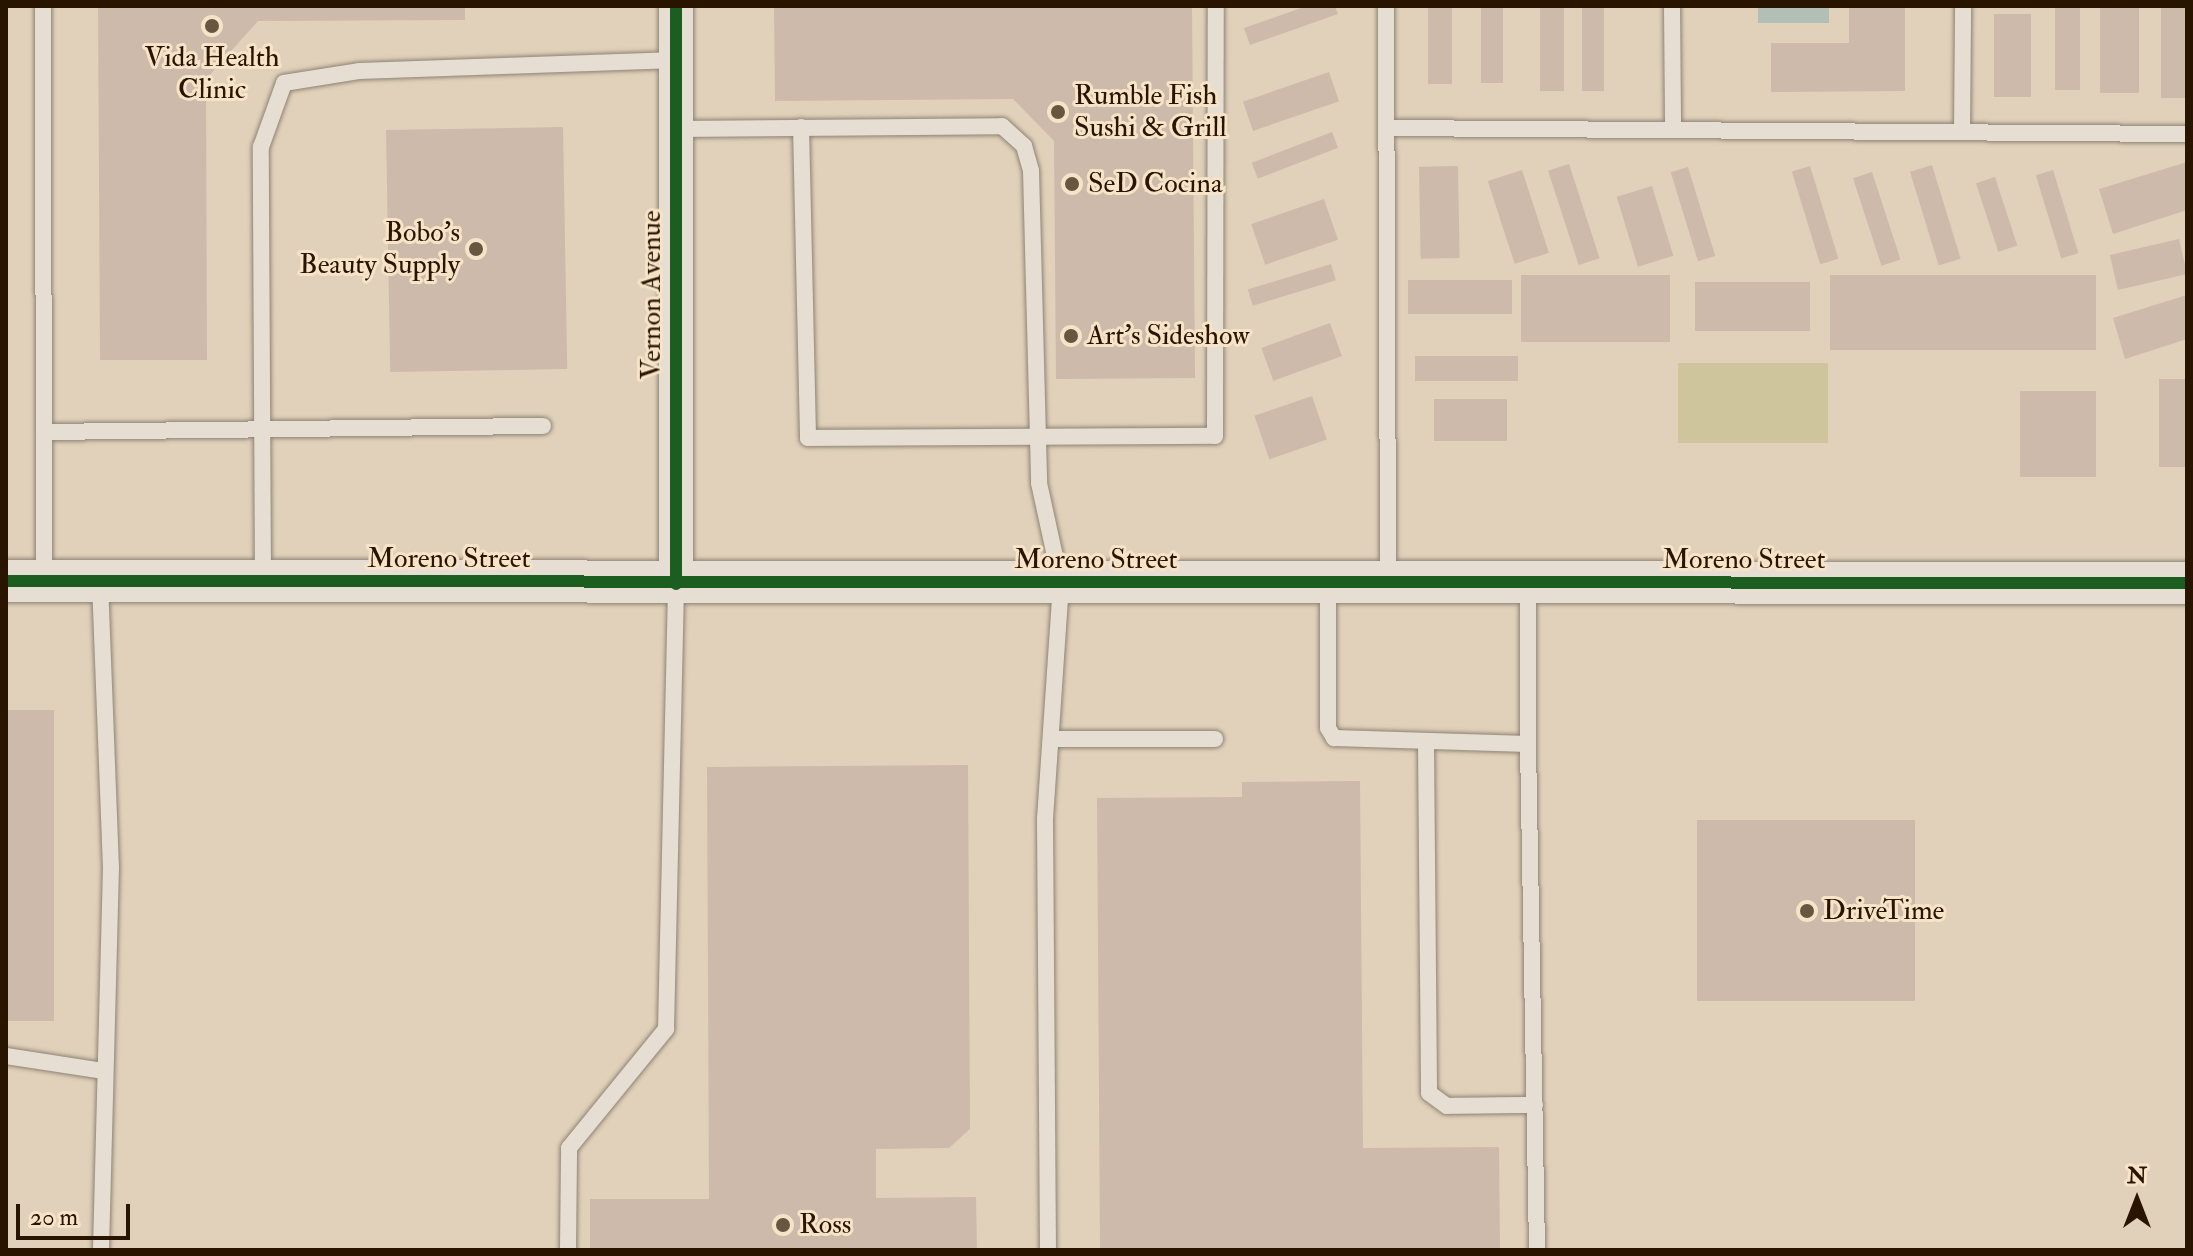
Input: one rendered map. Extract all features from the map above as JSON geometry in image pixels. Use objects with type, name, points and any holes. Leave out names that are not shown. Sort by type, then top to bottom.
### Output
[{"type":"street","name":"Vernon Avenue","points":[[676,6],[676,584]]},
{"type":"street","name":"Moreno Street","points":[[25,581],[2187,583]]},
{"type":"lane","points":[[25,581],[44,432],[43,6]]},
{"type":"lane","points":[[801,127],[808,438],[1215,436],[1216,6]]},
{"type":"lane","points":[[1386,6],[1388,584]]},
{"type":"lane","points":[[1672,6],[1673,130]]},
{"type":"lane","points":[[1962,132],[1963,6]]},
{"type":"lane","points":[[263,582],[261,147],[284,83],[360,71],[676,60]]},
{"type":"lane","points":[[676,129],[1002,126],[1024,146],[1031,171],[1038,438],[1061,584],[1055,739],[1045,819],[1048,1250]]},
{"type":"lane","points":[[1387,128],[2187,134]]},
{"type":"lane","points":[[44,432],[543,426]]},
{"type":"lane","points":[[100,582],[111,867],[103,1071],[101,1250]]},
{"type":"lane","points":[[568,1250],[569,1148],[666,1029],[676,584]]},
{"type":"lane","points":[[1328,584],[1328,728],[1347,743],[1528,744]]},
{"type":"lane","points":[[1528,584],[1537,1250]]},
{"type":"lane","points":[[1055,739],[1215,739]]},
{"type":"lane","points":[[1426,743],[1429,1093],[1447,1106],[1535,1105]]},
{"type":"lane","points":[[6,1056],[103,1071]]},
{"type":"shaded area","points":[[1758,6],[1829,6],[1829,23],[1758,23]]},
{"type":"shaded area","points":[[1678,363],[1828,363],[1828,443],[1678,443]]},
{"type":"building","points":[[98,6],[465,6],[465,20],[258,21],[206,79],[207,360],[100,360]]},
{"type":"building","points":[[774,6],[1192,6],[1195,378],[1056,379],[1054,141],[1013,99],[775,101]]},
{"type":"building","points":[[1307,6],[1335,6],[1338,14],[1250,45],[1244,28]]},
{"type":"building","points":[[1481,6],[1503,6],[1503,83],[1481,83]]},
{"type":"building","points":[[1540,6],[1564,6],[1564,91],[1540,91]]},
{"type":"building","points":[[1849,6],[1905,6],[1905,91],[1771,92],[1771,43],[1849,43]]},
{"type":"building","points":[[2055,6],[2080,6],[2080,90],[2055,90]]},
{"type":"building","points":[[2161,6],[2187,6],[2187,98],[2161,98]]},
{"type":"building","points":[[1582,7],[1604,7],[1604,91],[1582,91]]},
{"type":"building","points":[[2100,7],[2139,7],[2139,93],[2100,93]]},
{"type":"building","points":[[1428,8],[1452,8],[1452,84],[1428,84]]},
{"type":"building","points":[[1994,14],[2031,14],[2031,97],[1994,97]]},
{"type":"building","points":[[1329,72],[1339,101],[1253,131],[1243,102]]},
{"type":"building","name":"Bobo's Beauty Supply","points":[[563,127],[567,369],[390,372],[386,130]]},
{"type":"building","points":[[1332,132],[1338,148],[1258,179],[1252,163]]},
{"type":"building","points":[[2187,162],[2187,210],[2113,234],[2099,189]]},
{"type":"building","points":[[1569,164],[1600,258],[1579,265],[1548,171]]},
{"type":"building","points":[[1932,165],[1961,259],[1939,265],[1910,172]]},
{"type":"building","points":[[1458,166],[1460,258],[1421,259],[1419,167]]},
{"type":"building","points":[[1810,166],[1838,259],[1820,264],[1792,172]]},
{"type":"building","points":[[1688,167],[1715,256],[1698,261],[1671,172]]},
{"type":"building","points":[[1522,170],[1549,253],[1515,264],[1488,181]]},
{"type":"building","points":[[2053,170],[2078,253],[2061,258],[2036,175]]},
{"type":"building","points":[[1872,172],[1900,259],[1881,266],[1853,178]]},
{"type":"building","points":[[1995,177],[2017,245],[1998,252],[1976,183]]},
{"type":"building","points":[[1652,186],[1673,256],[1638,267],[1617,197]]},
{"type":"building","points":[[1324,199],[1338,240],[1265,265],[1251,224]]},
{"type":"building","points":[[2179,239],[2187,274],[2118,290],[2110,255]]},
{"type":"building","points":[[1331,264],[1336,280],[1253,306],[1248,289]]},
{"type":"building","points":[[1521,275],[1670,275],[1670,342],[1521,342]]},
{"type":"building","points":[[1830,275],[2096,275],[2096,350],[1830,350]]},
{"type":"building","points":[[1408,280],[1512,280],[1512,314],[1408,314]]},
{"type":"building","points":[[1695,282],[1810,282],[1810,331],[1695,331]]},
{"type":"building","points":[[2187,295],[2187,339],[2125,359],[2113,318]]},
{"type":"building","points":[[1330,323],[1342,356],[1273,381],[1261,348]]},
{"type":"building","points":[[1415,356],[1518,356],[1518,381],[1415,381]]},
{"type":"building","points":[[2159,379],[2187,379],[2187,467],[2159,467]]},
{"type":"building","points":[[2020,391],[2096,391],[2096,477],[2020,477]]},
{"type":"building","points":[[1312,396],[1327,439],[1269,459],[1254,416]]},
{"type":"building","points":[[1434,399],[1507,399],[1507,441],[1434,441]]},
{"type":"building","points":[[6,710],[54,710],[54,1021],[6,1021]]},
{"type":"building","points":[[968,765],[970,1129],[949,1148],[876,1149],[876,1198],[976,1197],[977,1250],[590,1250],[590,1199],[709,1199],[707,767]]},
{"type":"building","points":[[1360,781],[1363,1148],[1499,1147],[1500,1250],[1100,1250],[1097,798],[1242,797],[1242,782]]},
{"type":"building","name":"DriveTime","points":[[1697,820],[1915,820],[1915,1001],[1697,1001]]},
{"type":"cycle path","points":[[676,6],[676,584]]},
{"type":"cycle path","points":[[6,581],[2187,583]]},
{"type":"place","name":"Vida Health Clinic","points":[[212,26]]},
{"type":"place","name":"Rumble Fish Sushi & Grill","points":[[1058,112]]},
{"type":"place","name":"SeD Cocina","points":[[1072,184]]},
{"type":"place","name":"Bobo's Beauty Supply","points":[[476,249]]},
{"type":"place","name":"Art's Sideshow","points":[[1071,336]]},
{"type":"place","name":"DriveTime","points":[[1807,911]]},
{"type":"place","name":"Ross","points":[[783,1225]]}]
